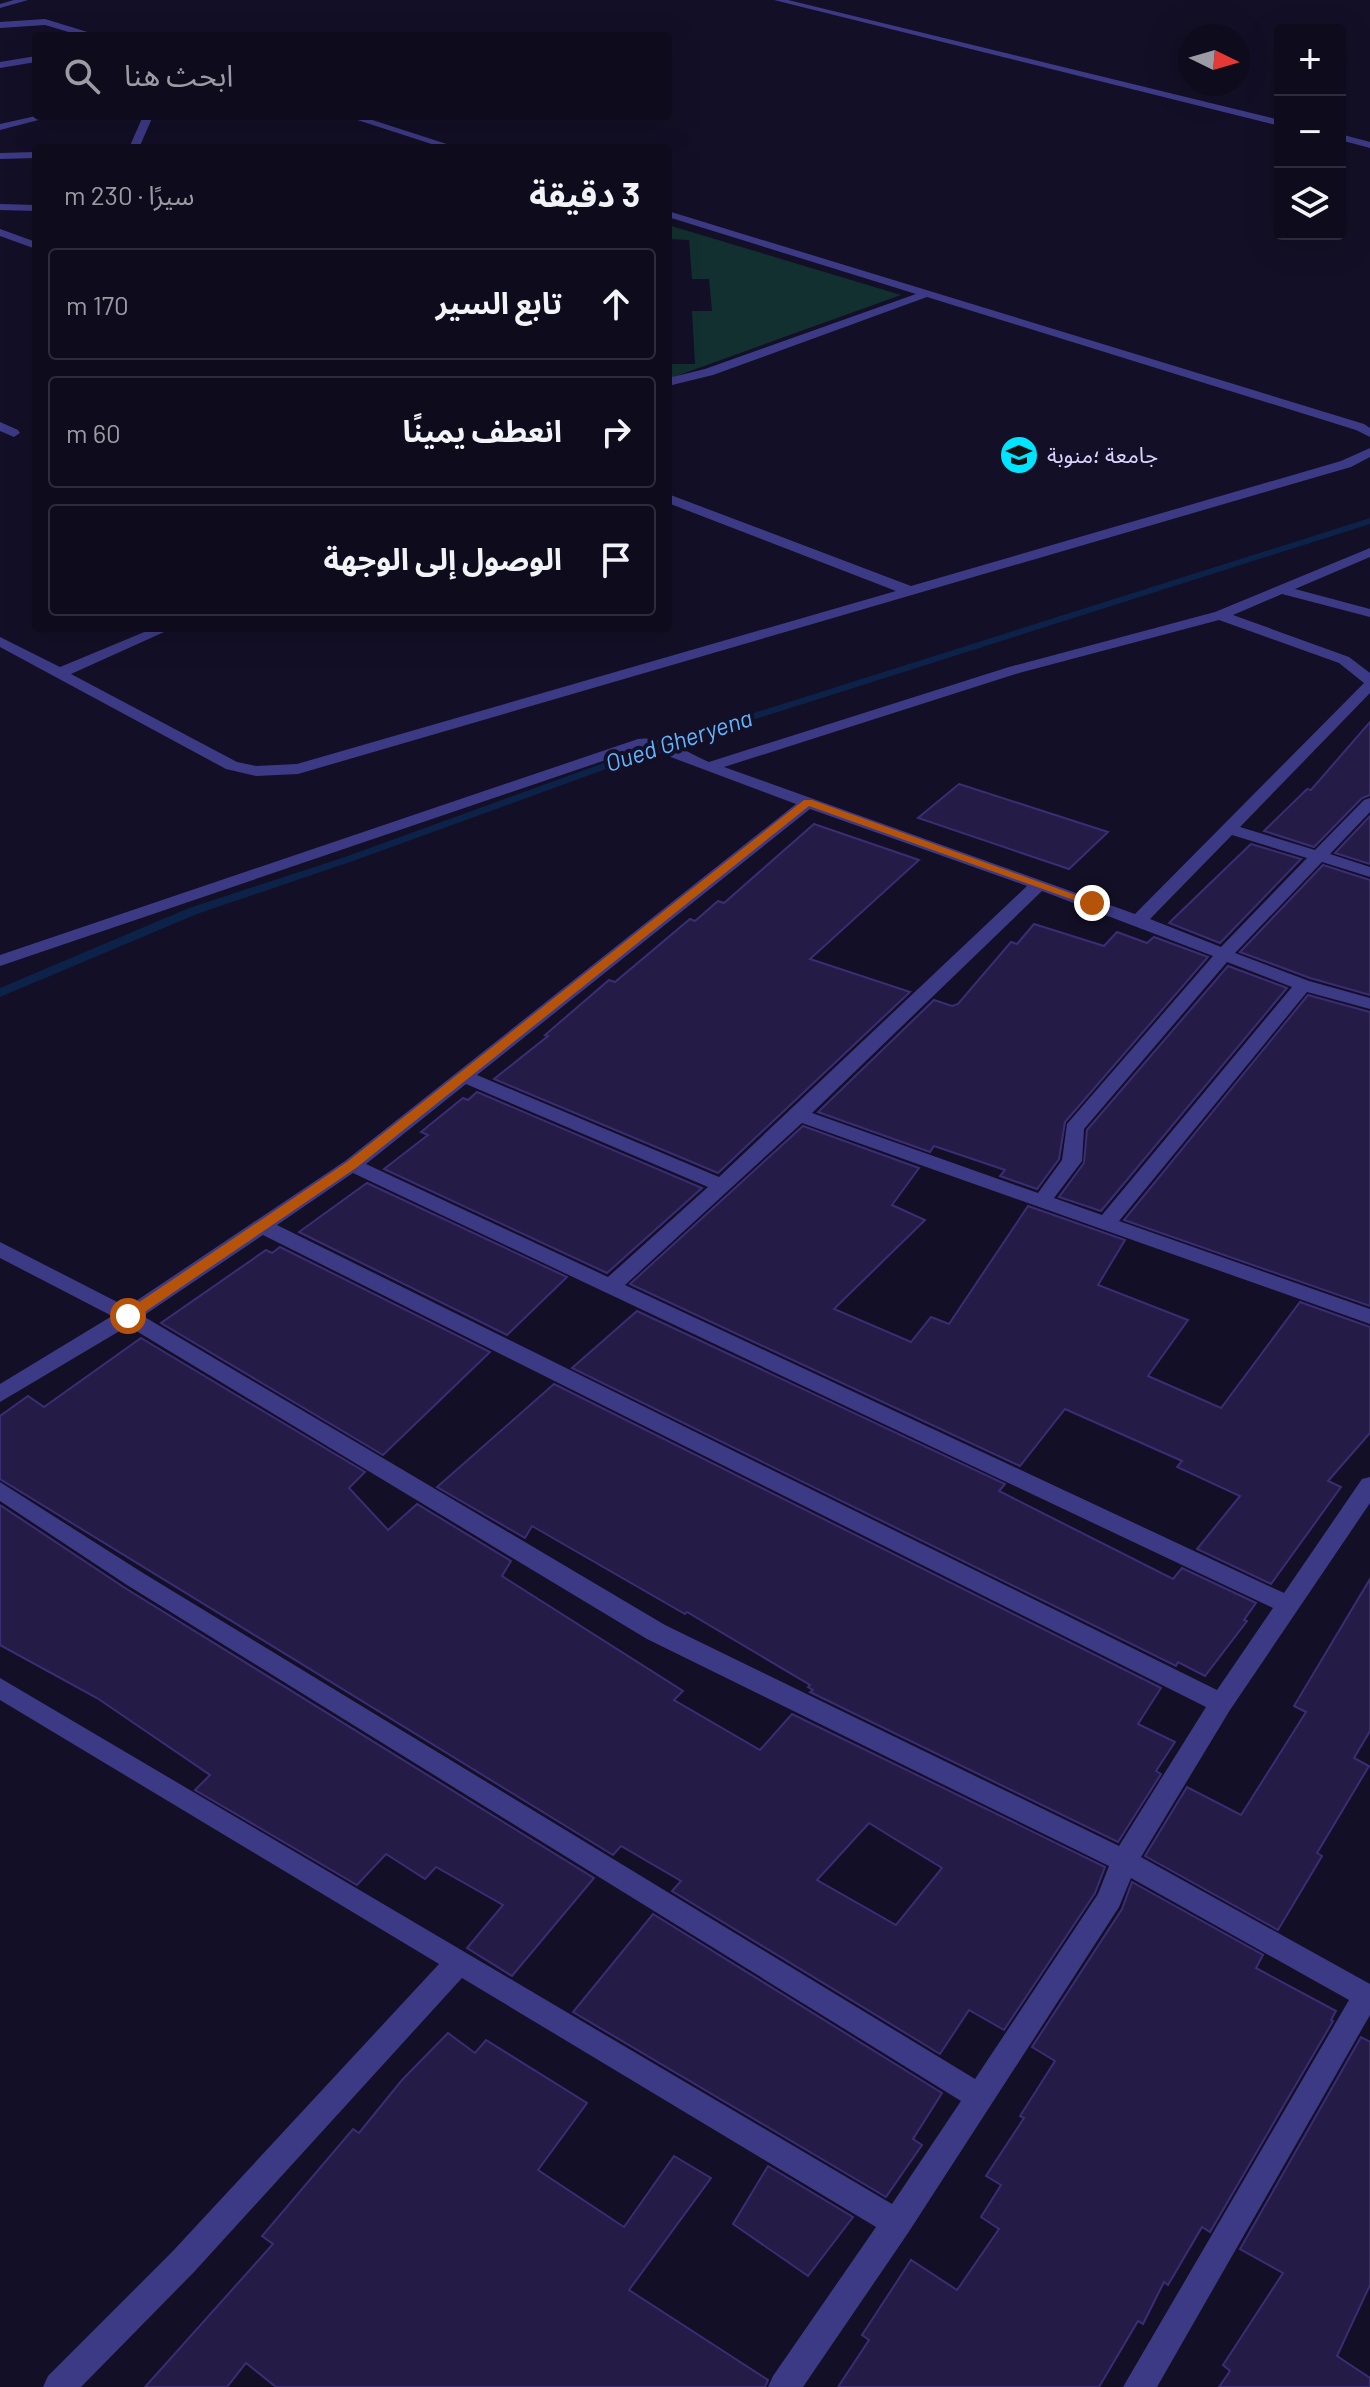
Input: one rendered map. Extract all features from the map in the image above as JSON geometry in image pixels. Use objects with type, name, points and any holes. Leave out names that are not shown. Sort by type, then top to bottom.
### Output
[{"type":"street","points":[[0,6],[24,0]]},
{"type":"street","points":[[778,0],[1274,122]]},
{"type":"street","points":[[0,25],[45,22],[78,32]]},
{"type":"street","points":[[0,65],[32,60]]},
{"type":"street","points":[[0,127],[32,120]]},
{"type":"street","points":[[136,144],[146,120]]},
{"type":"street","points":[[363,120],[441,144]]},
{"type":"street","points":[[1346,139],[1370,145]]},
{"type":"street","points":[[0,156],[32,155]]},
{"type":"street","points":[[0,207],[32,208]]},
{"type":"street","points":[[672,217],[1360,427],[1370,433]]},
{"type":"street","points":[[0,232],[32,244]]},
{"type":"street","points":[[672,381],[709,372],[926,294]]},
{"type":"street","points":[[0,426],[14,433]]},
{"type":"street","points":[[0,641],[232,766],[256,771],[298,769],[1346,464],[1370,452]]},
{"type":"street","points":[[672,500],[910,591]]},
{"type":"street","points":[[708,767],[940,692],[1220,615],[1370,552]]},
{"type":"street","points":[[1283,590],[1370,613]]},
{"type":"street","points":[[1137,922],[1370,683],[1344,660],[1220,615]]},
{"type":"street","points":[[60,673],[157,632]]},
{"type":"street","points":[[0,961],[644,742],[1039,884],[1303,985],[1370,1004]]},
{"type":"street","points":[[0,1394],[128,1316],[352,1165],[808,802]]},
{"type":"street","points":[[1042,1201],[1072,1161],[1074,1128],[1225,953],[1370,803]]},
{"type":"street","points":[[1231,829],[1370,872]]},
{"type":"street","points":[[612,1285],[799,1115],[1039,884]]},
{"type":"street","points":[[1106,1224],[1303,985]]},
{"type":"street","points":[[463,1076],[722,1185]]},
{"type":"street","points":[[799,1115],[1370,1317]]},
{"type":"street","points":[[352,1165],[1288,1605]]},
{"type":"street","points":[[264,1227],[1221,1703]]},
{"type":"street","points":[[0,1249],[128,1316],[656,1632],[1124,1861],[1368,1997],[1139,2387]]},
{"type":"street","points":[[784,2387],[897,2223],[1109,1899],[1124,1861],[1221,1703],[1370,1485]]},
{"type":"street","points":[[0,1490],[135,1579],[980,2097]]},
{"type":"street","points":[[0,1688],[897,2223]]},
{"type":"street","points":[[59,2387],[183,2262],[458,1963]]},
{"type":"green space","points":[[672,226],[901,295],[672,378],[672,364],[695,364],[692,311],[712,311],[709,279],[692,279],[689,240],[672,239]]},
{"type":"building","points":[[1370,722],[1370,795],[1362,798],[1314,847],[1264,831],[1307,789],[1311,790]]},
{"type":"building","points":[[959,784],[1108,832],[1069,869],[918,818]]},
{"type":"building","points":[[1370,816],[1370,864],[1335,853]]},
{"type":"building","points":[[814,824],[919,860],[810,959],[910,992],[718,1173],[494,1079],[548,1036],[545,1035],[609,980],[615,982],[690,919],[695,921],[718,901],[724,903]]},
{"type":"building","points":[[1251,844],[1301,859],[1220,943],[1169,923]]},
{"type":"building","points":[[1323,865],[1370,880],[1370,995],[1310,978],[1240,952]]},
{"type":"building","points":[[1034,924],[1104,946],[1117,932],[1147,943],[1154,937],[1208,957],[1065,1122],[1059,1159],[1037,1189],[1000,1176],[1005,1170],[934,1146],[930,1152],[818,1112],[934,1000],[952,1006],[958,1004],[1011,942],[1017,944]]},
{"type":"building","points":[[1228,966],[1287,988],[1101,1211],[1059,1197],[1084,1163],[1087,1130]]},
{"type":"building","points":[[1308,995],[1370,1012],[1370,1306],[1124,1220]]},
{"type":"building","points":[[477,1092],[702,1188],[607,1273],[384,1169],[428,1135],[421,1132],[463,1098],[468,1100]]},
{"type":"building","points":[[803,1126],[919,1168],[892,1205],[925,1220],[834,1309],[911,1342],[931,1317],[949,1324],[1028,1206],[1125,1240],[1098,1285],[1188,1320],[1148,1376],[1221,1408],[1300,1302],[1370,1327],[1370,1433],[1328,1481],[1341,1487],[1271,1584],[1197,1549],[1240,1496],[1177,1467],[1182,1461],[1065,1409],[1020,1466],[630,1284]]},
{"type":"building","points":[[367,1183],[567,1277],[507,1335],[299,1232]]},
{"type":"building","points":[[280,1247],[490,1352],[383,1455],[161,1323],[266,1250],[272,1253]]},
{"type":"building","points":[[637,1311],[1005,1484],[999,1491],[1173,1579],[1182,1568],[1256,1603],[1244,1620],[1247,1621],[1205,1676],[1178,1662],[1176,1666],[572,1368]]},
{"type":"building","points":[[141,1338],[365,1472],[349,1488],[388,1530],[417,1504],[511,1561],[502,1576],[683,1691],[674,1700],[760,1750],[792,1714],[1105,1867],[1095,1893],[1004,2030],[969,2010],[940,2054],[672,1891],[681,1881],[621,1846],[613,1855],[0,1479],[0,1416],[28,1396],[44,1407]],"holes":[[[869,1823],[942,1868],[896,1925],[817,1880]]]},
{"type":"building","points":[[554,1384],[1161,1688],[1138,1724],[1175,1742],[1156,1771],[1161,1774],[1118,1842],[810,1692],[813,1690],[808,1687],[810,1685],[532,1526],[525,1538],[437,1487]]},
{"type":"building","points":[[0,1505],[125,1588],[594,1878],[512,1976],[467,1948],[503,1905],[436,1867],[425,1879],[386,1854],[357,1885],[195,1790],[210,1775],[97,1698],[0,1645]]},
{"type":"building","points":[[1370,1579],[1370,1731],[1354,1758],[1369,1766],[1317,1853],[1322,1856],[1278,1930],[1145,1856],[1187,1787],[1241,1815],[1306,1712],[1294,1706]]},
{"type":"building","points":[[1132,1882],[1263,1955],[1256,1968],[1336,2011],[1333,2021],[1210,2232],[1202,2227],[1168,2285],[1164,2282],[1143,2324],[1138,2321],[1099,2387],[838,2387],[869,2340],[862,2335],[911,2260],[957,2290],[999,2229],[981,2217],[1001,2185],[986,2176],[1024,2118],[1020,2116],[1055,2061],[1032,2047],[1122,1909]]},
{"type":"building","points":[[653,1914],[942,2093],[913,2139],[922,2145],[886,2197],[573,2012]]},
{"type":"building","points":[[448,2033],[475,2053],[486,2040],[587,2103],[538,2170],[624,2227],[674,2156],[711,2178],[629,2290],[768,2380],[765,2387],[276,2387],[246,2363],[227,2387],[145,2387],[273,2244],[262,2236],[353,2129],[359,2133],[402,2080]]},
{"type":"building","points":[[1361,2037],[1370,2042],[1370,2285],[1337,2356],[1370,2378],[1370,2387],[1219,2387],[1230,2371],[1223,2365],[1283,2273],[1240,2249]]},
{"type":"building","points":[[768,2166],[853,2217],[808,2276],[733,2224]]},
{"type":"waterway","name":"Oued Gheryena","points":[[0,993],[193,911],[349,859],[657,747],[1370,521]]},
{"type":"place","name":"جامعة ؛منوبة","points":[[1019,455]]},
{"type":"route","points":[[128,1316],[352,1165],[808,802],[1092,903]]}]
